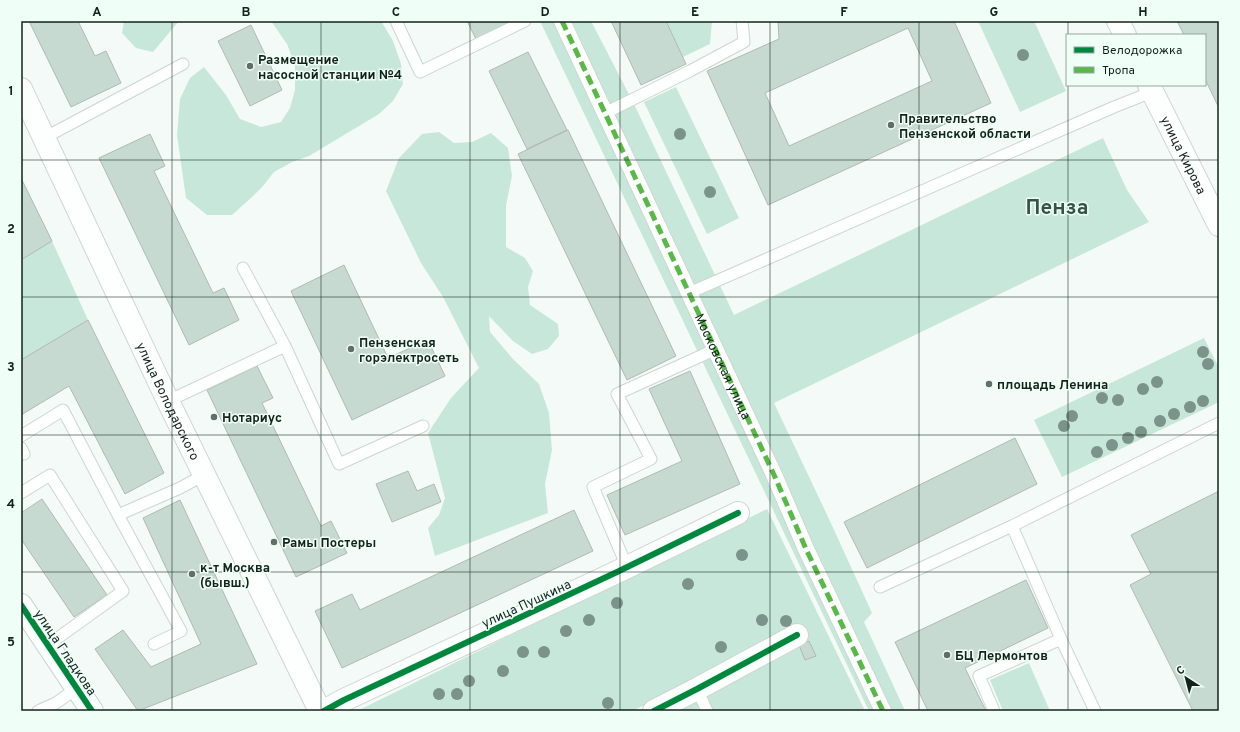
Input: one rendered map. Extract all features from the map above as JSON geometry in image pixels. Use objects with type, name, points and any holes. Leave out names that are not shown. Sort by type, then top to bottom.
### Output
[{"type":"main road","points":[[1118,21],[1124,34]]},
{"type":"main road","name":"улица Кирова","points":[[1150,88],[1219,225]]},
{"type":"main road","name":"улица Володарского","points":[[21,89],[168,401],[320,711]]},
{"type":"main road","name":"улица Пушкина","points":[[324,711],[344,700],[738,513]]},
{"type":"main road","name":"улица Гладкова","points":[[21,605],[92,711]]},
{"type":"main road","points":[[654,711],[797,635]]},
{"type":"street","name":"Московская улица","points":[[562,21],[689,293],[714,350],[775,477],[820,579],[883,711]]},
{"type":"lane","points":[[396,21],[420,72],[525,21]]},
{"type":"lane","points":[[605,113],[690,71],[744,42],[742,21]]},
{"type":"lane","points":[[44,138],[183,64]]},
{"type":"lane","points":[[689,293],[1114,106],[1150,88]]},
{"type":"lane","points":[[243,268],[285,346],[339,464],[423,426]]},
{"type":"lane","points":[[168,401],[285,346]]},
{"type":"lane","points":[[627,567],[593,486],[652,459],[617,394],[714,350]]},
{"type":"lane","points":[[21,436],[63,410],[181,631],[154,644]]},
{"type":"lane","points":[[880,587],[1012,526],[1219,423]]},
{"type":"lane","points":[[21,493],[50,475],[123,591],[48,645]]},
{"type":"lane","points":[[118,515],[180,488],[204,475]]},
{"type":"lane","points":[[1012,526],[1095,711]]},
{"type":"lane","points":[[994,711],[979,676],[1062,639]]},
{"type":"lane","points":[[38,711],[56,704],[77,688]]},
{"type":"lane","points":[[697,689],[707,711]]},
{"type":"green space","points":[[124,21],[179,21],[153,52],[136,48],[122,33]]},
{"type":"green space","points":[[271,21],[381,21],[393,41],[401,64],[403,84],[393,101],[379,114],[309,156],[292,162],[274,172],[263,186],[232,215],[207,215],[186,198],[177,135],[180,99],[190,78],[204,67],[226,95],[240,119],[261,127],[281,122],[290,108],[295,90],[295,65],[287,44]]},
{"type":"green space","points":[[540,21],[591,21],[634,104],[734,315],[1103,138],[1127,190],[1149,222],[774,403],[872,613],[864,622],[905,711],[869,711]]},
{"type":"green space","points":[[666,21],[712,21],[710,44],[683,57]]},
{"type":"green space","points":[[978,21],[1034,21],[1066,91],[1020,112]]},
{"type":"green space","points":[[676,87],[739,218],[707,234],[644,102]]},
{"type":"green space","points":[[439,132],[454,143],[472,142],[491,133],[508,148],[512,176],[506,205],[506,247],[525,258],[533,271],[528,287],[530,305],[558,324],[559,336],[548,349],[532,354],[513,341],[489,316],[490,332],[513,359],[539,384],[549,413],[552,450],[545,484],[548,513],[435,556],[428,528],[439,515],[445,498],[428,433],[451,398],[479,368],[443,297],[421,263],[386,191],[399,158],[422,134]]},
{"type":"green space","points":[[52,241],[88,320],[21,360],[21,260]]},
{"type":"green space","points":[[1204,338],[1219,368],[1219,402],[1062,477],[1034,420]]},
{"type":"green space","points":[[767,509],[865,711],[671,711],[664,696],[632,711],[357,711]]},
{"type":"green space","points":[[1029,663],[1050,711],[1003,711],[990,680]]},
{"type":"building","points":[[29,21],[78,21],[95,56],[106,51],[121,83],[71,107]]},
{"type":"building","points":[[467,21],[513,21],[476,39]]},
{"type":"building","points":[[611,21],[666,21],[686,64],[641,85]]},
{"type":"building","name":"Правительство Пензенской области","points":[[778,21],[954,21],[991,103],[768,205],[707,71],[779,39]],"holes":[[[908,28],[932,81],[789,146],[765,93]]]},
{"type":"building","points":[[1177,21],[1219,21],[1219,108],[1206,81],[1206,34],[1184,34]]},
{"type":"building","name":"Размещение насосной станции №4","points":[[251,25],[282,90],[250,106],[218,41]]},
{"type":"building","points":[[528,52],[567,130],[527,149],[489,71]]},
{"type":"building","points":[[568,130],[676,356],[627,380],[518,154]]},
{"type":"building","points":[[150,134],[165,166],[154,171],[213,293],[224,288],[239,320],[189,345],[99,158]]},
{"type":"building","points":[[21,178],[52,241],[21,260]]},
{"type":"building","name":"Пензенская горэлектросеть","points":[[344,265],[388,358],[428,340],[445,376],[352,420],[291,291]]},
{"type":"building","points":[[88,320],[164,473],[125,494],[69,386],[21,415],[21,360]]},
{"type":"building","points":[[257,366],[273,398],[262,403],[321,526],[331,521],[347,553],[296,577],[207,390]]},
{"type":"building","points":[[690,371],[740,484],[625,535],[607,495],[682,461],[649,389]]},
{"type":"building","points":[[1015,438],[1037,484],[867,568],[844,522]]},
{"type":"building","points":[[408,471],[417,491],[434,484],[441,502],[392,522],[376,484]]},
{"type":"building","points":[[1219,491],[1219,711],[1193,711],[1130,585],[1151,574],[1131,535]]},
{"type":"building","points":[[42,499],[107,595],[74,617],[21,539],[21,513]]},
{"type":"building","name":"к-т Москва (бывш.)","points":[[180,500],[257,664],[138,711],[95,649],[123,630],[151,667],[201,644],[143,518]]},
{"type":"building","points":[[574,510],[593,551],[342,668],[315,611],[352,594],[360,610]]},
{"type":"building","name":"БЦ Лермонтов","points":[[1026,580],[1048,628],[965,668],[986,711],[928,711],[895,642]]},
{"type":"building","points":[[809,641],[816,656],[805,660],[799,645]]},
{"type":"marked path","points":[[562,21],[775,477],[806,549],[883,711]]},
{"type":"cycle path","points":[[324,711],[344,700],[617,572],[738,513]]},
{"type":"cycle path","points":[[21,605],[92,711]]},
{"type":"cycle path","points":[[654,711],[797,635]]},
{"type":"place","name":"Размещение насосной станции №4","points":[[250,66]]},
{"type":"place","name":"Правительство Пензенской области","points":[[891,125]]},
{"type":"place","name":"Пензенская горэлектросеть","points":[[351,349]]},
{"type":"place","name":"площадь Ленина","points":[[989,384]]},
{"type":"place","name":"Нотариус","points":[[214,417]]},
{"type":"place","name":"Рамы Постеры","points":[[274,542]]},
{"type":"place","name":"к-т Москва (бывш.)","points":[[192,574]]},
{"type":"place","name":"БЦ Лермонтов","points":[[947,655]]},
{"type":"district","name":"Пенза","points":[[1057,207]]}]
